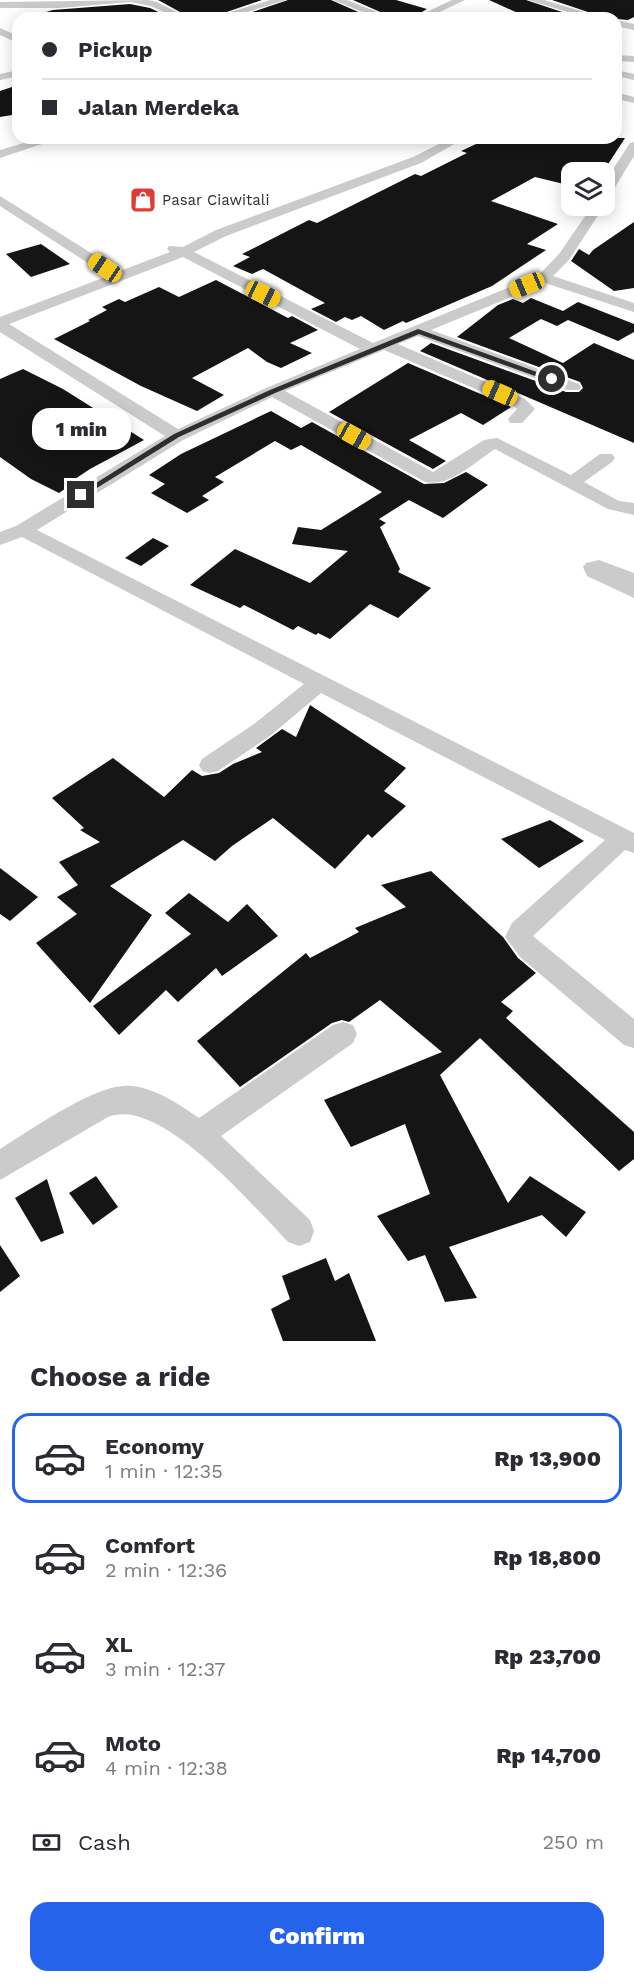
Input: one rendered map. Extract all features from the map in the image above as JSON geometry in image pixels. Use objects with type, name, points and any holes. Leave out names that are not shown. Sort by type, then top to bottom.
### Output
[{"type":"street","points":[[0,5],[27,6],[129,0],[154,4],[171,12]]},
{"type":"street","points":[[255,0],[266,4]]},
{"type":"street","points":[[237,12],[281,0]]},
{"type":"street","points":[[338,0],[371,12]]},
{"type":"street","points":[[433,12],[460,0]]},
{"type":"street","points":[[533,0],[577,12]]},
{"type":"street","points":[[27,6],[30,12]]},
{"type":"street","points":[[0,154],[34,144]]},
{"type":"street","points":[[0,323],[184,252],[221,233],[417,160],[448,144]]},
{"type":"street","points":[[615,184],[634,146]]},
{"type":"street","points":[[0,200],[118,276]]},
{"type":"street","points":[[0,539],[24,530],[177,436],[272,392],[544,278],[564,257],[591,216]]},
{"type":"street","points":[[0,306],[163,248],[184,252],[222,274],[380,347],[519,402],[526,409],[516,419]]},
{"type":"street","points":[[544,278],[634,308]]},
{"type":"street","points":[[0,323],[51,359],[177,436]]},
{"type":"street","points":[[418,331],[573,387]]},
{"type":"street","points":[[272,392],[431,478],[441,476],[490,444],[497,442],[614,505],[634,509]]},
{"type":"street","points":[[572,483],[606,458]]},
{"type":"street","points":[[24,530],[628,841],[521,930],[518,937],[529,950],[634,1036]]},
{"type":"street","points":[[634,580],[599,566],[593,567],[594,572],[634,592]]},
{"type":"street","points":[[210,765],[262,730],[320,682]]},
{"type":"street","points":[[200,1134],[343,1034]]},
{"type":"street","points":[[0,1166],[103,1105],[125,1099],[148,1104],[200,1134],[298,1231]]},
{"type":"building","points":[[158,0],[262,0],[227,12],[180,12]]},
{"type":"building","points":[[288,0],[331,0],[358,12],[253,12]]},
{"type":"building","points":[[353,0],[396,0],[427,9],[422,12],[380,12]]},
{"type":"building","points":[[489,0],[526,0],[562,12],[516,12]]},
{"type":"building","points":[[552,0],[634,0],[634,17],[628,20],[622,19],[622,12],[588,12]]},
{"type":"building","points":[[130,4],[158,12],[46,12]]},
{"type":"building","points":[[12,87],[12,115],[0,117],[0,91]]},
{"type":"building","points":[[476,144],[621,144],[609,162],[561,162],[561,183],[535,177],[491,201],[558,224],[527,244],[546,250],[492,286],[406,323],[403,321],[384,330],[361,316],[352,320],[345,317],[336,322],[311,309],[325,303],[263,269],[252,274],[233,266],[250,257],[242,254],[309,220],[317,223],[415,174],[421,176],[467,153],[461,151]]},
{"type":"building","points":[[634,222],[634,288],[614,291],[571,261],[579,249],[589,255]]},
{"type":"building","points":[[41,244],[70,264],[31,277],[6,254]]},
{"type":"building","points":[[216,280],[288,318],[292,316],[318,330],[290,343],[312,353],[281,368],[267,362],[248,348],[192,378],[224,395],[197,411],[141,386],[54,339],[90,321],[88,320],[107,310],[102,307],[119,299],[125,302],[159,287],[179,297]]},
{"type":"building","points":[[531,298],[563,311],[578,302],[634,324],[634,332],[618,341],[568,320],[557,326],[541,319],[509,338],[563,363],[594,343],[634,360],[634,443],[420,351],[431,343],[566,392],[579,392],[583,388],[580,382],[457,337],[498,305],[513,299],[523,303]]},
{"type":"building","points":[[408,363],[511,407],[483,425],[461,413],[409,440],[446,461],[433,469],[329,412]]},
{"type":"building","points":[[23,369],[63,389],[144,440],[90,469],[59,493],[31,479],[0,457],[0,379]]},
{"type":"building","points":[[271,411],[301,428],[312,422],[424,484],[444,483],[466,472],[488,485],[443,518],[409,500],[379,519],[386,523],[380,527],[400,569],[398,572],[431,588],[398,618],[370,604],[330,639],[298,626],[293,630],[244,605],[240,608],[190,585],[235,549],[310,583],[348,551],[292,544],[298,527],[321,530],[382,492],[301,445],[291,450],[275,441],[215,477],[224,482],[202,496],[209,500],[187,513],[151,493],[165,484],[149,475],[181,454]]},
{"type":"building","points":[[153,538],[169,546],[141,566],[125,558]]},
{"type":"building","points":[[310,705],[406,768],[384,791],[406,806],[372,838],[368,834],[335,869],[273,818],[232,846],[215,861],[183,840],[110,886],[152,915],[90,1003],[36,943],[77,914],[57,897],[78,885],[59,862],[100,842],[80,830],[84,828],[52,798],[113,758],[164,797],[192,770],[202,776],[219,773],[233,764],[262,752],[256,748],[282,729],[296,737]]},
{"type":"building","points":[[550,820],[584,841],[539,868],[501,839]]},
{"type":"building","points":[[0,868],[38,897],[10,921],[0,914]]},
{"type":"building","points":[[431,871],[503,937],[518,958],[536,973],[501,1002],[513,1011],[506,1018],[634,1132],[634,1159],[619,1171],[480,1038],[440,1075],[508,1203],[530,1176],[586,1212],[566,1237],[542,1215],[449,1247],[477,1298],[445,1302],[425,1255],[408,1261],[377,1216],[430,1194],[405,1124],[351,1147],[324,1100],[442,1052],[380,1000],[349,1022],[342,1020],[332,1023],[240,1087],[197,1041],[306,953],[310,958],[359,932],[355,928],[406,907],[381,885]]},
{"type":"building","points":[[189,893],[228,922],[247,904],[278,936],[222,976],[216,968],[178,1002],[166,990],[119,1035],[93,1006],[191,934],[165,913]]},
{"type":"building","points":[[96,1176],[118,1207],[93,1225],[69,1193]]},
{"type":"building","points":[[47,1179],[64,1233],[41,1242],[15,1198]]},
{"type":"building","points":[[0,1245],[20,1276],[0,1292]]},
{"type":"building","points":[[326,1258],[335,1281],[349,1273],[376,1341],[283,1341],[271,1309],[290,1299],[282,1276]]},
{"type":"place","name":"Pasar Ciawitali","points":[[143,200]]},
{"type":"route","points":[[81,495],[177,436],[272,392],[418,331],[552,379]]}]
